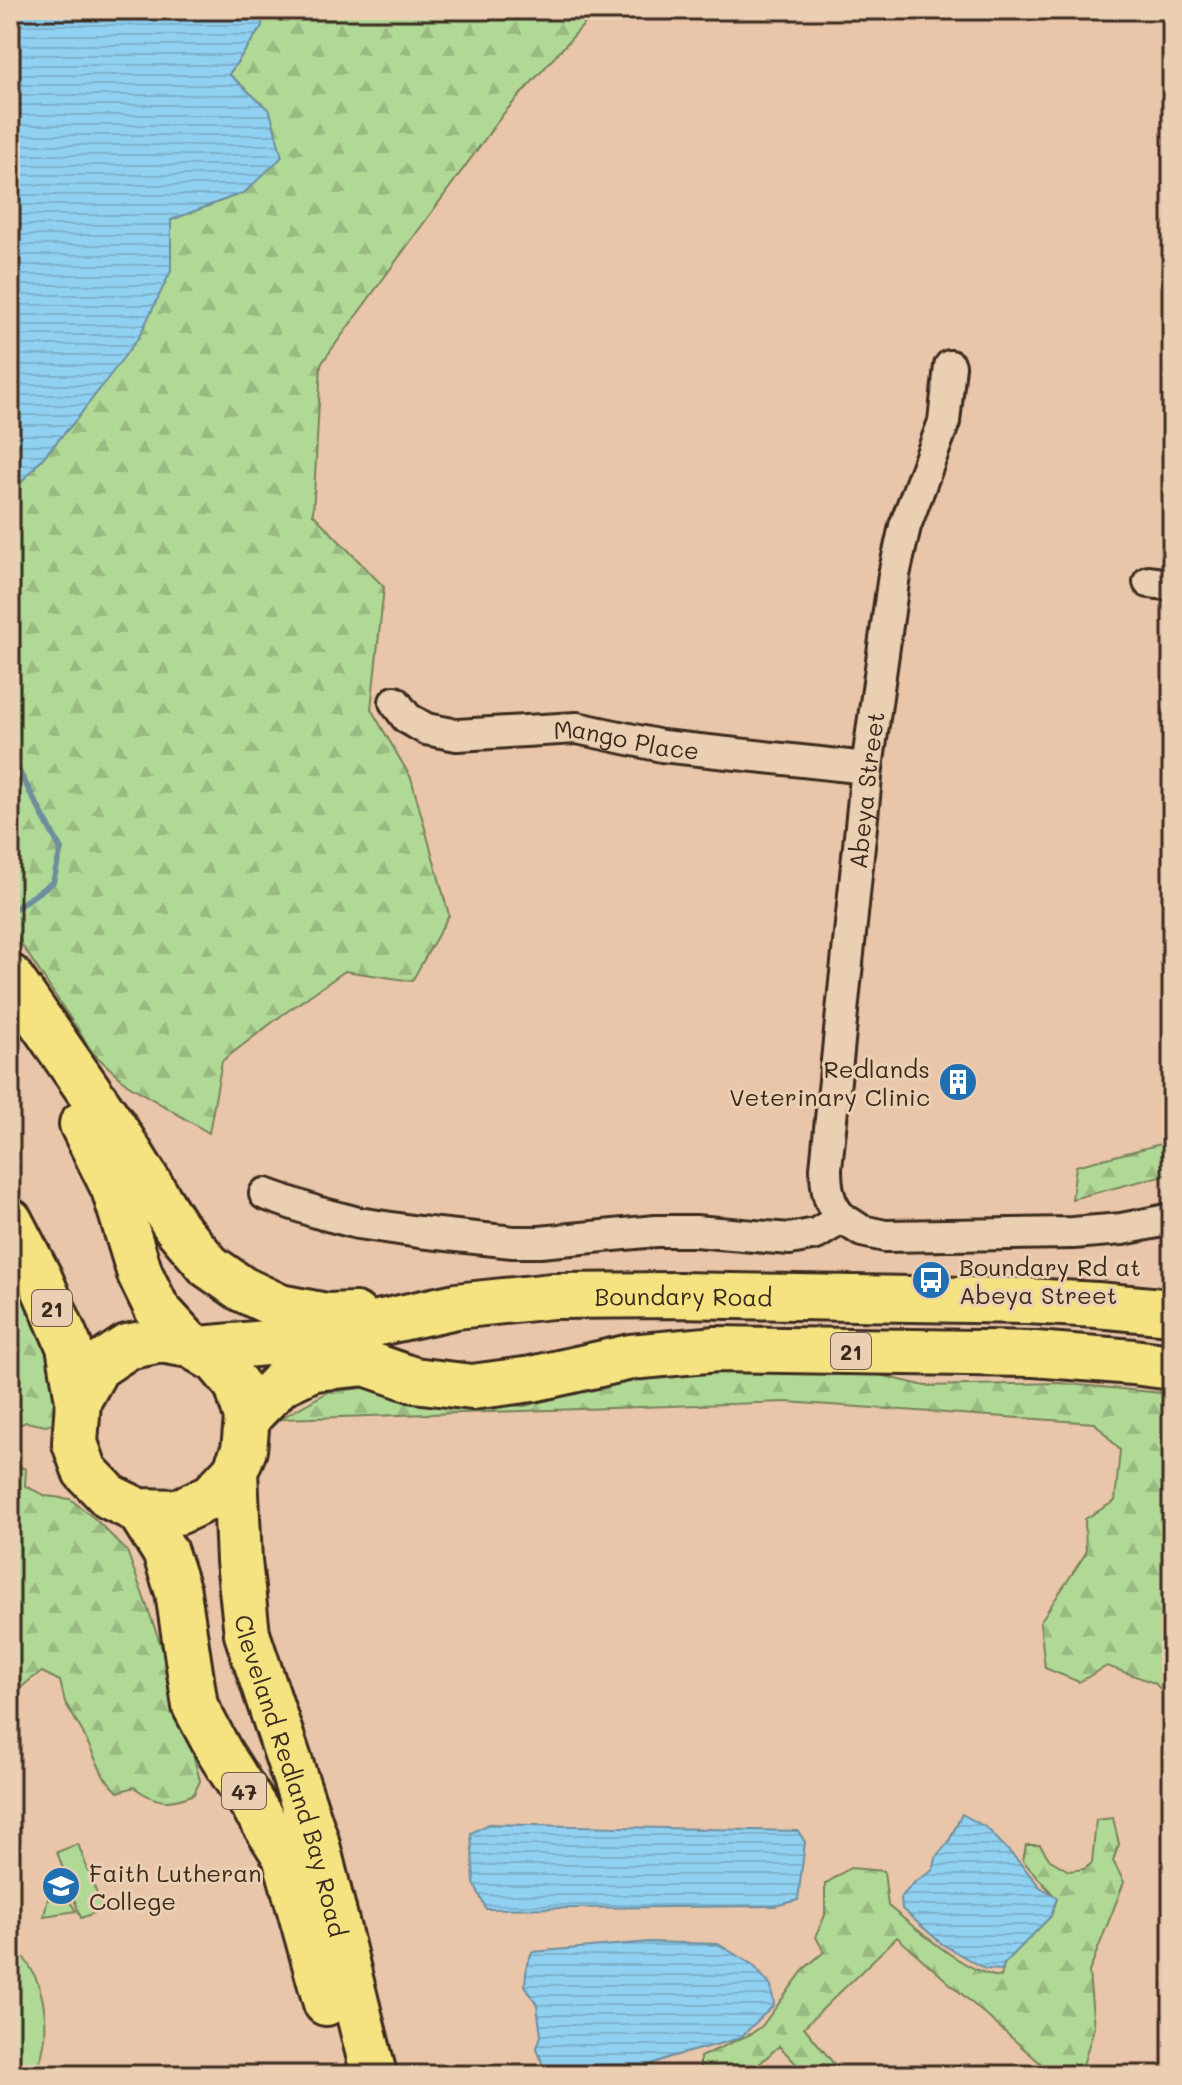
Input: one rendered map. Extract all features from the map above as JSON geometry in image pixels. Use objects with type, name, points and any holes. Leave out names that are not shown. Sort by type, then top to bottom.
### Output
[{"type":"highway","name":"21","points":[[10,980],[104,1137],[209,1266],[242,1289],[280,1307],[327,1316],[421,1313]]},
{"type":"highway","name":"Cleveland Redland Bay Road","points":[[10,1221],[69,1346],[78,1401],[75,1443],[85,1471],[110,1497],[139,1511],[178,1512],[212,1496],[235,1471],[244,1450],[247,1418],[237,1385],[217,1361],[195,1347],[157,1309],[140,1274],[114,1189],[104,1137]]},
{"type":"highway","name":"Boundary Road","points":[[195,1347],[300,1340],[456,1306],[522,1298],[677,1295],[1028,1301],[1172,1312]]},
{"type":"highway","name":"Cleveland Redland Bay Road","points":[[78,1401],[97,1367],[127,1347],[161,1340],[195,1347]]},
{"type":"highway","name":"21","points":[[247,1418],[281,1383],[313,1368],[365,1363],[414,1380],[472,1387],[532,1379],[631,1357],[717,1349],[1035,1354],[1172,1367]]},
{"type":"highway","name":"Cleveland Redland Bay Road","points":[[235,1471],[239,1561],[247,1634],[316,1841],[374,2075]]},
{"type":"highway","name":"Cleveland Redland Bay Road","points":[[139,1511],[165,1552],[178,1592],[195,1706],[220,1753],[285,1856],[344,2075]]},
{"type":"street","name":"Abeya Street","points":[[842,1218],[829,1198],[826,1168],[867,768],[894,575],[905,526],[944,422],[950,366]]},
{"type":"street","name":"Mango Place","points":[[395,702],[407,718],[426,729],[457,735],[577,728],[662,746],[867,768]]},
{"type":"street","points":[[265,1194],[358,1223],[513,1242],[669,1231],[790,1239],[816,1234],[842,1218],[862,1231],[885,1236],[1073,1233],[1122,1229],[1172,1219]]},
{"type":"green space","points":[[262,10],[597,10],[504,113],[321,364],[313,514],[384,587],[371,709],[411,778],[449,915],[412,981],[345,971],[222,1061],[209,1133],[127,1084],[93,1053],[10,923],[10,495],[76,420],[171,271],[171,220],[245,192],[270,111],[229,74],[262,26]]},
{"type":"green space","points":[[1172,1141],[1172,1173],[1072,1199],[1076,1166]]},
{"type":"green space","points":[[10,1266],[24,1289],[55,1377],[54,1423],[46,1426],[26,1422],[10,1428]]},
{"type":"green space","points":[[851,1368],[925,1386],[1059,1383],[1172,1394],[1172,1703],[1155,1683],[1107,1666],[1079,1682],[1045,1668],[1040,1622],[1086,1553],[1085,1519],[1115,1501],[1120,1450],[1095,1423],[786,1402],[280,1419],[328,1392],[371,1387],[451,1402],[525,1406],[662,1372]]},
{"type":"green space","points":[[10,1463],[26,1469],[25,1486],[46,1496],[70,1499],[127,1551],[176,1687],[200,1781],[194,1794],[162,1801],[134,1787],[118,1792],[104,1777],[65,1702],[60,1681],[42,1672],[10,1697]]},
{"type":"green space","points":[[1113,1818],[1119,1844],[1113,1861],[1124,1882],[1089,1972],[1094,2028],[1080,2075],[1054,2075],[897,1937],[804,2027],[843,2075],[807,2075],[779,2046],[747,2075],[709,2075],[700,2067],[700,2057],[762,2026],[805,1968],[824,1952],[816,1937],[825,1915],[825,1884],[850,1868],[884,1871],[888,1906],[957,1959],[987,1974],[1001,1977],[1004,1964],[1051,1916],[1057,1899],[1023,1861],[1026,1845],[1040,1845],[1050,1860],[1069,1871],[1084,1869],[1092,1863],[1096,1820]]},
{"type":"green space","points":[[78,1844],[103,1910],[81,1918],[57,1852]]},
{"type":"green space","points":[[53,1876],[76,1911],[44,1916]]},
{"type":"green space","points":[[10,1944],[24,1958],[42,1996],[45,2038],[39,2064],[50,2075],[10,2075]]},
{"type":"water","points":[[10,10],[262,10],[262,26],[229,74],[270,111],[282,157],[245,192],[171,220],[171,271],[139,337],[76,420],[10,495]]},
{"type":"water","points":[[962,1814],[987,1828],[1040,1887],[1057,1898],[1051,1916],[1004,1964],[1002,1970],[985,1969],[942,1944],[902,1909],[901,1897],[915,1882],[933,1870],[937,1855],[948,1843]]},
{"type":"water","points":[[488,1824],[798,1831],[805,1842],[798,1900],[775,1906],[486,1909],[474,1883],[471,1833]]},
{"type":"water","points":[[650,1942],[718,1944],[753,1965],[771,1986],[774,2005],[741,2037],[670,2057],[634,2071],[621,2067],[588,2075],[546,2075],[537,2048],[541,2036],[537,2005],[525,1985],[527,1964],[532,1952]]},
{"type":"waterway","points":[[10,755],[61,849],[53,882],[10,912]]},
{"type":"place","name":"Redlands Veterinary Clinic","points":[[958,1082]]},
{"type":"place","name":"Boundary Rd at Abeya Street","points":[[931,1280]]},
{"type":"place","name":"Faith Lutheran College","points":[[61,1886]]}]
